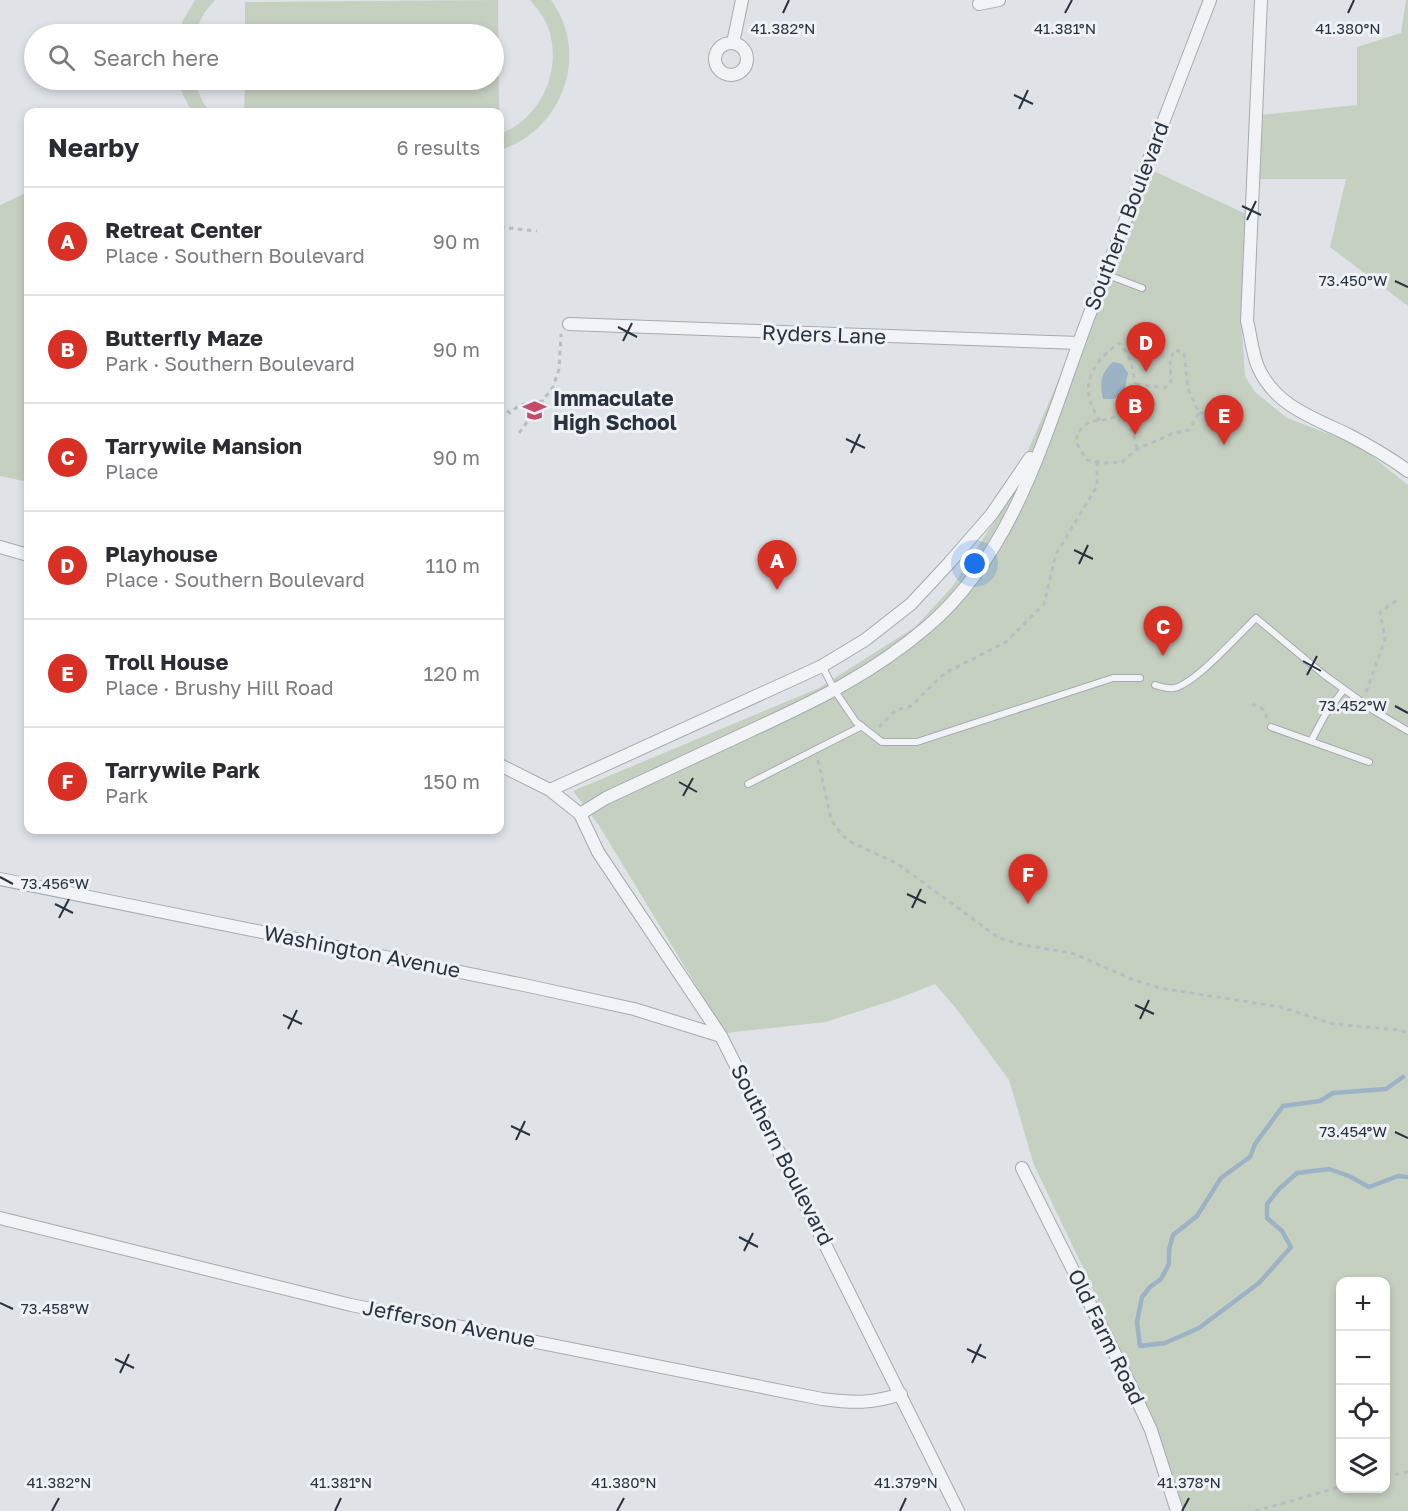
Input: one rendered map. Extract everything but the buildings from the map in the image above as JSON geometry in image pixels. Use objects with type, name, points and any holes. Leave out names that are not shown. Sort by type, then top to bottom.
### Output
[{"type":"street","points":[[733,43],[742,0]]},
{"type":"street","points":[[979,4],[999,0]]},
{"type":"street","name":"Southern Boulevard","points":[[580,814],[606,798],[835,691],[881,663],[930,625],[971,581],[1005,531],[1047,433],[1210,0]]},
{"type":"street","points":[[1261,0],[1248,321],[1258,367],[1274,391],[1299,412],[1388,456],[1408,471]]},
{"type":"street","name":"Ryders Lane","points":[[565,324],[1079,343]]},
{"type":"street","name":"Southern Boulevard","points":[[958,1511],[721,1036],[598,852],[580,814],[550,790],[822,666],[865,640],[911,604],[991,515],[1047,433]]},
{"type":"street","points":[[0,547],[24,554]]},
{"type":"street","points":[[504,767],[550,790]]},
{"type":"street","name":"Washington Avenue","points":[[0,879],[524,985],[634,1010],[721,1036]]},
{"type":"street","name":"Old Farm Road","points":[[1022,1168],[1146,1419],[1177,1511]]},
{"type":"street","name":"Jefferson Avenue","points":[[0,1218],[351,1305],[810,1397],[851,1402],[879,1401],[901,1394]]},
{"type":"lane","points":[[1105,274],[1142,288]]},
{"type":"lane","points":[[1155,685],[1162,688],[1174,688],[1191,680],[1256,618],[1323,674],[1408,731]]},
{"type":"lane","points":[[822,666],[835,691],[856,722],[882,742],[917,742],[1113,678],[1140,678]]},
{"type":"lane","points":[[1311,741],[1325,715],[1344,689]]},
{"type":"lane","points":[[748,784],[862,726]]},
{"type":"lane","points":[[1271,727],[1369,762]]},
{"type":"path","points":[[504,227],[537,231]]},
{"type":"path","points":[[519,433],[553,387],[559,369],[565,324]]},
{"type":"path","points":[[1100,421],[1091,408],[1087,393],[1089,380],[1095,365],[1119,344],[1128,352],[1133,364],[1135,384],[1125,409],[1107,421],[1100,421],[1089,421],[1077,433],[1077,444],[1087,460],[1122,462],[1137,449],[1174,433],[1189,430],[1199,413]]},
{"type":"path","points":[[1135,384],[1165,388],[1172,381],[1170,358],[1176,350],[1184,353],[1188,389],[1199,413]]},
{"type":"path","points":[[504,408],[510,413],[515,407],[528,402],[544,401]]},
{"type":"path","points":[[1125,409],[1133,421],[1132,428],[1137,449]]},
{"type":"path","points":[[1199,413],[1206,412],[1214,416],[1212,434]]},
{"type":"path","points":[[872,734],[896,710],[911,706],[945,673],[1006,642],[1044,604],[1056,554],[1098,486],[1097,462]]},
{"type":"path","points":[[1362,702],[1385,639],[1380,612],[1397,600]]},
{"type":"path","points":[[1252,704],[1263,709]]},
{"type":"path","points":[[816,749],[831,819],[841,834],[851,842],[898,864],[999,938],[1023,945],[1072,953],[1134,980],[1160,988],[1281,1006],[1334,1024],[1408,1033]]},
{"type":"path","points":[[1390,1475],[1408,1472]]},
{"type":"path","points":[[1255,1511],[1336,1488]]},
{"type":"green space","points":[[195,0],[215,0],[204,13],[199,24],[182,24]]},
{"type":"green space","points":[[498,0],[498,24],[245,24],[245,2]]},
{"type":"green space","points":[[530,0],[551,0],[563,21],[569,44],[569,66],[564,88],[554,108],[540,126],[522,140],[504,148],[504,132],[515,127],[538,104],[550,75],[553,59],[552,43],[548,27]]},
{"type":"green space","points":[[1406,0],[1408,0],[1408,306],[1330,247],[1346,179],[1248,179],[1250,116],[1357,105],[1357,47],[1401,33]]},
{"type":"green space","points":[[181,90],[198,90],[208,108],[190,108]]},
{"type":"green space","points":[[245,90],[499,90],[499,108],[244,108]]},
{"type":"green space","points":[[1143,166],[1246,214],[1242,330],[1245,376],[1255,392],[1287,418],[1358,445],[1408,485],[1408,1511],[1170,1511],[1125,1368],[1088,1278],[1034,1165],[1009,1080],[955,1007],[935,984],[826,1022],[725,1033],[598,824],[573,791],[819,688],[915,627],[952,587],[1003,508],[1079,333]]},
{"type":"green space","points":[[24,194],[24,481],[0,476],[0,205]]},
{"type":"water","points":[[1113,362],[1122,364],[1128,373],[1124,392],[1114,399],[1103,399],[1102,379]]},
{"type":"waterway","points":[[1403,1077],[1386,1089],[1333,1093],[1320,1101],[1283,1106],[1255,1144],[1250,1157],[1221,1178],[1197,1216],[1173,1235],[1169,1250],[1169,1264],[1161,1279],[1142,1297],[1137,1322],[1140,1346],[1165,1343],[1199,1328],[1259,1283],[1291,1247],[1282,1231],[1267,1218],[1267,1204],[1279,1189],[1297,1173],[1329,1169],[1349,1176],[1369,1187],[1398,1176],[1408,1177]]},
{"type":"place","name":"Playhouse","points":[[1146,372]]},
{"type":"place","name":"Immaculate High School","points":[[535,411]]},
{"type":"place","name":"Butterfly Maze","points":[[1135,435]]},
{"type":"place","name":"Troll House","points":[[1224,445]]},
{"type":"place","name":"Retreat Center","points":[[777,590]]},
{"type":"place","name":"Tarrywile Mansion","points":[[1163,656]]},
{"type":"place","name":"Tarrywile Park","points":[[1028,904]]}]
